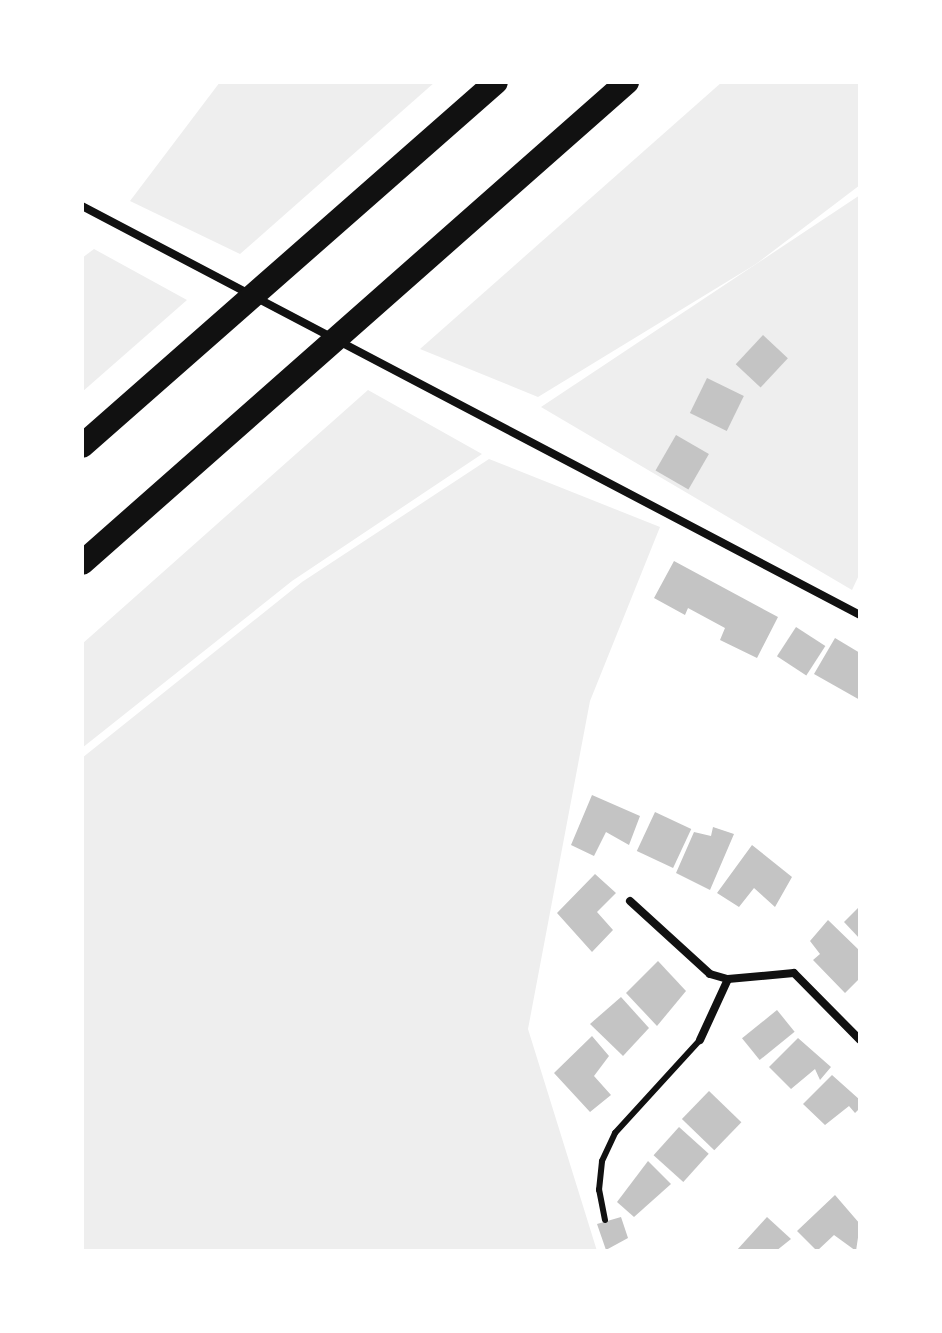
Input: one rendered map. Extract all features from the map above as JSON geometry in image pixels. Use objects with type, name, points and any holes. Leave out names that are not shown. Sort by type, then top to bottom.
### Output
[{"type":"highway","points":[[82,446],[496,82]]},
{"type":"highway","points":[[82,563],[627,82]]},
{"type":"street","points":[[82,206],[469,413],[860,615]]},
{"type":"street","points":[[630,901],[710,974],[728,979],[794,973],[860,1040]]},
{"type":"street","points":[[700,1040],[728,979]]},
{"type":"lane","points":[[605,1220],[599,1190],[602,1161],[615,1133],[700,1040]]},
{"type":"shaded area","points":[[220,82],[435,82],[240,254],[130,201]]},
{"type":"shaded area","points":[[722,82],[860,82],[860,185],[756,264],[538,397],[420,349]]},
{"type":"shaded area","points":[[860,195],[860,573],[852,590],[541,407]]},
{"type":"shaded area","points":[[94,249],[187,300],[82,392],[82,258]]},
{"type":"shaded area","points":[[368,390],[482,454],[292,581],[82,748],[82,644]]},
{"type":"shaded area","points":[[489,459],[660,527],[590,701],[528,1029],[597,1251],[82,1251],[82,758],[302,582]]},
{"type":"building","points":[[763,335],[788,358],[761,387],[736,364]]},
{"type":"building","points":[[707,378],[744,396],[727,431],[690,413]]},
{"type":"building","points":[[676,435],[709,454],[688,490],[656,471]]},
{"type":"building","points":[[674,561],[778,617],[757,658],[720,640],[725,628],[688,608],[685,615],[654,598]]},
{"type":"building","points":[[796,627],[825,646],[806,675],[777,656]]},
{"type":"building","points":[[835,638],[860,653],[860,700],[814,674]]},
{"type":"building","points":[[592,795],[640,816],[629,845],[606,832],[594,856],[571,845]]},
{"type":"building","points":[[655,812],[691,829],[673,868],[637,851]]},
{"type":"building","points":[[713,827],[734,834],[710,890],[676,873],[694,832],[711,836]]},
{"type":"building","points":[[752,845],[792,877],[775,907],[754,888],[739,907],[717,893]]},
{"type":"building","points":[[595,874],[616,893],[597,912],[613,930],[592,952],[557,913]]},
{"type":"building","points":[[860,906],[860,939],[844,922]]},
{"type":"building","points":[[828,920],[860,951],[860,978],[845,993],[813,960],[820,954],[810,941]]},
{"type":"building","points":[[658,961],[686,991],[657,1026],[626,993]]},
{"type":"building","points":[[621,997],[649,1028],[623,1056],[590,1024]]},
{"type":"building","points":[[777,1010],[795,1032],[760,1060],[742,1038]]},
{"type":"building","points":[[592,1036],[609,1056],[594,1076],[611,1095],[590,1112],[554,1073]]},
{"type":"building","points":[[798,1038],[831,1067],[820,1080],[815,1069],[791,1089],[769,1067]]},
{"type":"building","points":[[832,1075],[860,1100],[860,1108],[855,1113],[849,1106],[825,1125],[803,1104]]},
{"type":"building","points":[[709,1091],[741,1122],[714,1150],[682,1119]]},
{"type":"building","points":[[679,1127],[709,1154],[683,1182],[654,1155]]},
{"type":"building","points":[[648,1161],[671,1184],[634,1217],[617,1202]]},
{"type":"building","points":[[835,1195],[860,1224],[856,1251],[834,1235],[817,1251],[797,1231]]},
{"type":"building","points":[[621,1217],[628,1238],[606,1250],[597,1224]]},
{"type":"building","points":[[767,1217],[791,1239],[776,1251],[736,1251]]}]
